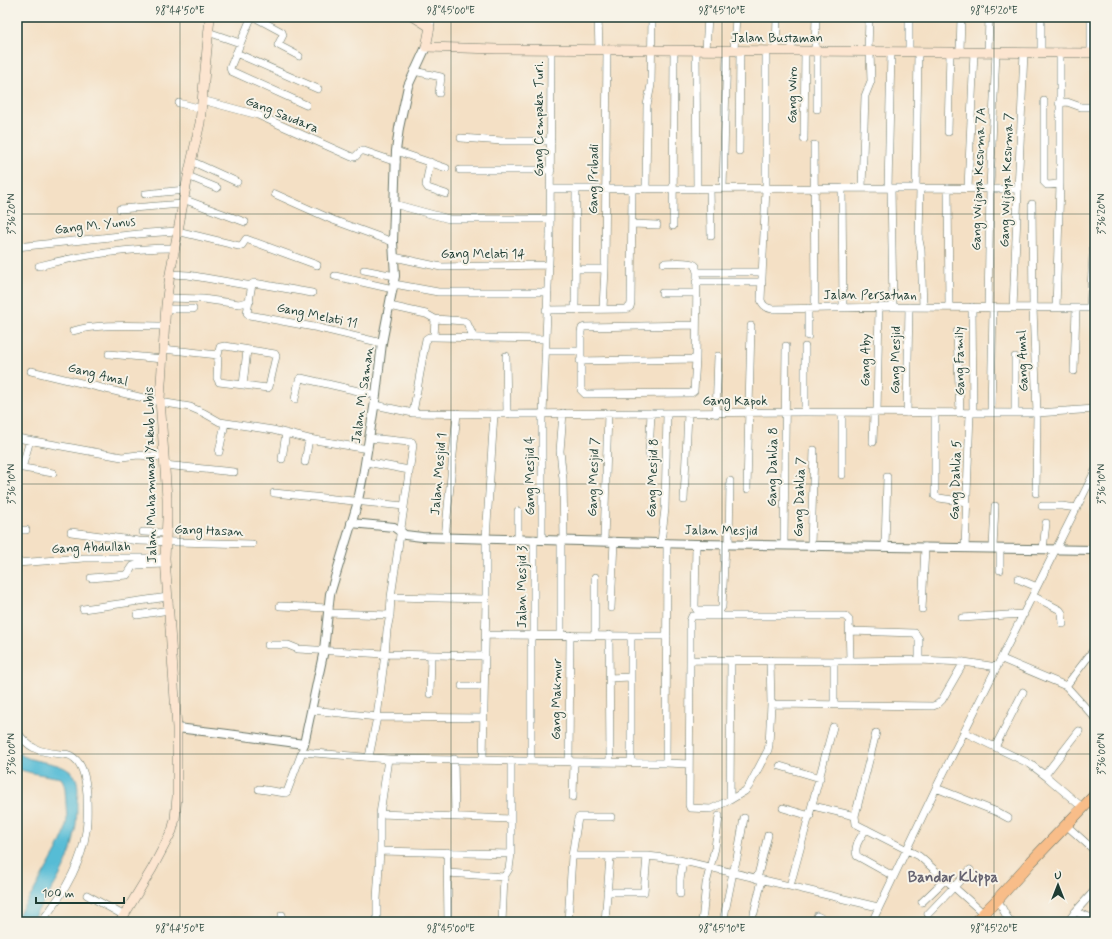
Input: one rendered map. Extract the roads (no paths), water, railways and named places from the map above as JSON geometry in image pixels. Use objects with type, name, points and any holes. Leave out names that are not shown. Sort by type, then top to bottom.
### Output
[{"type":"highway","points":[[975,922],[1066,825],[1091,802]]},
{"type":"main road","name":"Jalan Muhammad Yakub Lubis","points":[[121,919],[152,869],[172,832],[175,819],[177,797],[177,728],[165,561],[166,498],[160,402],[166,309],[170,274],[183,198],[200,123],[210,17]]},
{"type":"main road","points":[[414,17],[430,27],[426,47]]},
{"type":"main road","name":"Jalan Bustaman","points":[[426,47],[776,51],[792,46],[812,51],[1093,53]]},
{"type":"street","points":[[299,56],[278,45],[283,35],[282,32],[253,17],[250,19],[230,68],[231,71],[306,105]]},
{"type":"street","points":[[430,27],[432,17]]},
{"type":"street","name":"Gang Pribadi","points":[[598,17],[603,49],[606,189],[603,308]]},
{"type":"street","points":[[646,189],[647,105],[651,85],[652,17]]},
{"type":"street","points":[[706,50],[708,17]]},
{"type":"street","points":[[723,188],[736,17],[755,17]]},
{"type":"street","points":[[776,51],[777,17]]},
{"type":"street","points":[[816,17],[812,51],[816,109]]},
{"type":"street","points":[[862,188],[865,96],[871,81],[869,17]]},
{"type":"street","points":[[909,17],[914,52],[919,240],[921,250],[923,307]]},
{"type":"street","points":[[960,51],[961,17]]},
{"type":"street","name":"Gang Wijaya Kesuma 7A","points":[[988,17],[992,52],[990,188],[991,413]]},
{"type":"street","points":[[1041,17],[1041,52]]},
{"type":"street","points":[[1091,17],[1093,53]]},
{"type":"street","points":[[208,32],[240,43]]},
{"type":"street","name":"Jalan M. Saman","points":[[303,748],[324,650],[330,594],[358,501],[375,406],[382,343],[394,283],[393,242],[396,151],[402,109],[408,86],[426,47]]},
{"type":"street","name":"Gang Cempaka Turi.","points":[[546,310],[548,292],[551,189],[552,49]]},
{"type":"street","points":[[673,226],[674,50]]},
{"type":"street","points":[[696,50],[697,189]]},
{"type":"street","points":[[734,50],[739,151]]},
{"type":"street","name":"Jalan Persatuan","points":[[766,51],[766,188],[762,305],[766,308],[1093,308]]},
{"type":"street","name":"Gang Wiro","points":[[804,139],[812,51]]},
{"type":"street","points":[[236,52],[318,88]]},
{"type":"street","points":[[891,52],[890,188],[893,307]]},
{"type":"street","points":[[948,132],[950,52]]},
{"type":"street","points":[[968,188],[974,52]]},
{"type":"street","name":"Gang Wijaya Kesuma 7","points":[[1014,308],[1024,52]]},
{"type":"street","points":[[1056,308],[1060,184],[1060,52]]},
{"type":"street","points":[[414,71],[441,76],[439,93]]},
{"type":"street","points":[[1044,101],[1044,182],[1047,185],[1060,184]]},
{"type":"street","points":[[1059,103],[1067,102],[1081,107],[1095,107]]},
{"type":"street","name":"Gang Saudara","points":[[179,103],[202,105],[258,115],[352,156],[355,157],[361,151],[364,151],[396,162]]},
{"type":"street","points":[[461,138],[502,141],[551,141]]},
{"type":"street","points":[[808,336],[811,307],[815,188],[814,145]]},
{"type":"street","points":[[396,151],[446,168]]},
{"type":"street","points":[[191,161],[237,182]]},
{"type":"street","points":[[430,162],[426,185],[428,188],[446,194]]},
{"type":"street","points":[[460,170],[551,170]]},
{"type":"street","points":[[188,176],[217,188]]},
{"type":"street","points":[[842,188],[843,307]]},
{"type":"street","points":[[948,188],[949,307]]},
{"type":"street","points":[[551,189],[1018,189]]},
{"type":"street","points":[[575,309],[576,189]]},
{"type":"street","points":[[546,310],[603,308],[626,309],[630,306],[633,224],[632,189]]},
{"type":"street","points":[[710,189],[711,236]]},
{"type":"street","points":[[145,194],[183,198],[245,222]]},
{"type":"street","points":[[275,194],[333,220],[393,242]]},
{"type":"street","points":[[120,209],[183,198]]},
{"type":"street","points":[[394,204],[449,219],[550,219]]},
{"type":"street","name":"Gang Amal","points":[[1032,204],[1033,308],[1037,413],[1036,493]]},
{"type":"street","points":[[1093,308],[1095,218]]},
{"type":"street","points":[[633,224],[657,225]]},
{"type":"street","name":"Gang M. Yunus","points":[[17,247],[177,231],[238,246],[242,245],[246,239],[317,265]]},
{"type":"street","points":[[39,266],[103,254],[174,248]]},
{"type":"street","name":"Gang Melati 14","points":[[394,257],[441,267],[548,265]]},
{"type":"street","points":[[664,262],[693,263],[696,266],[696,272],[696,282],[696,293],[696,325],[696,359],[695,389],[691,393],[585,394],[581,390],[580,361],[582,328],[696,325]]},
{"type":"street","points":[[576,269],[605,268]]},
{"type":"street","points":[[364,270],[394,283]]},
{"type":"street","points":[[696,272],[762,272]]},
{"type":"street","points":[[728,272],[728,282]]},
{"type":"street","points":[[170,274],[202,277],[252,286],[252,284],[257,283],[312,293]]},
{"type":"street","points":[[335,276],[394,283],[438,292],[548,292]]},
{"type":"street","points":[[696,282],[762,282]]},
{"type":"street","points":[[167,298],[202,299],[239,304],[250,301],[252,286]]},
{"type":"street","points":[[662,293],[696,293]]},
{"type":"street","name":"Gang Melati 11","points":[[250,301],[247,313],[249,315],[319,328],[382,343]]},
{"type":"street","points":[[390,306],[426,314],[435,319],[464,321],[467,323],[474,338]]},
{"type":"street","name":"Gang Aby","points":[[873,442],[880,307]]},
{"type":"street","name":"Gang Mesjid","points":[[908,413],[909,307]]},
{"type":"street","name":"Gang Family","points":[[971,413],[972,308]]},
{"type":"street","points":[[1074,371],[1076,308]]},
{"type":"street","points":[[166,309],[193,309]]},
{"type":"street","name":"Gang Mesjid 4","points":[[538,539],[546,310]]},
{"type":"street","points":[[434,337],[435,319]]},
{"type":"street","points":[[73,331],[81,328],[165,326]]},
{"type":"street","points":[[747,489],[751,326]]},
{"type":"street","points":[[957,332],[960,413]]},
{"type":"street","points":[[413,413],[426,339],[429,337],[545,339]]},
{"type":"street","points":[[222,346],[273,353],[276,356],[269,387],[218,381],[218,355],[222,346]]},
{"type":"street","name":"Gang Dahlia 8","points":[[784,544],[786,346]]},
{"type":"street","points":[[805,347],[805,412]]},
{"type":"street","points":[[163,349],[218,355]]},
{"type":"street","points":[[243,385],[247,350]]},
{"type":"street","points":[[545,351],[576,351]]},
{"type":"street","points":[[109,354],[163,359]]},
{"type":"street","points":[[506,356],[507,413]]},
{"type":"street","points":[[716,414],[718,356]]},
{"type":"street","points":[[1015,357],[1015,413]]},
{"type":"street","points":[[580,361],[696,359]]},
{"type":"street","name":"Gang Amal","points":[[31,371],[160,402],[190,407],[225,423],[273,430],[368,449]]},
{"type":"street","points":[[295,399],[299,380],[301,378],[376,395]]},
{"type":"street","name":"Gang Kapok","points":[[375,406],[413,413],[494,414],[716,414],[805,412],[1037,413],[1095,409]]},
{"type":"street","name":"Jalan Mesjid 1","points":[[445,538],[457,413]]},
{"type":"street","points":[[561,635],[563,479],[560,451],[562,413]]},
{"type":"street","name":"Gang Mesjid 7","points":[[604,541],[608,413]]},
{"type":"street","points":[[649,454],[651,413]]},
{"type":"street","points":[[684,500],[688,413]]},
{"type":"street","points":[[842,413],[842,475]]},
{"type":"street","points":[[935,413],[935,496],[938,498],[967,502]]},
{"type":"street","name":"Gang Dahlia 5","points":[[965,548],[971,413]]},
{"type":"street","points":[[483,759],[484,656],[486,635],[486,539],[494,414]]},
{"type":"street","name":"Gang Mesjid 8","points":[[666,763],[667,636],[664,542],[667,414]]},
{"type":"street","points":[[218,452],[225,423]]},
{"type":"street","points":[[282,459],[286,433]]},
{"type":"street","points":[[17,438],[122,457],[138,455],[164,461],[234,472]]},
{"type":"street","points":[[305,462],[309,438]]},
{"type":"street","points":[[369,757],[385,654],[391,597],[413,445],[412,442],[370,438]]},
{"type":"street","points":[[30,440],[20,468],[53,473]]},
{"type":"street","name":"Gang Dahlia 7","points":[[811,545],[814,450]]},
{"type":"street","points":[[366,462],[409,470]]},
{"type":"street","points":[[872,922],[936,788],[1056,549],[1093,479],[1095,471]]},
{"type":"street","points":[[885,546],[887,477]]},
{"type":"street","points":[[696,544],[696,609],[720,610],[722,607],[727,544],[730,481]]},
{"type":"street","points":[[274,493],[404,506]]},
{"type":"street","points":[[995,506],[997,549],[1000,570]]},
{"type":"street","points":[[1042,506],[1077,508]]},
{"type":"street","points":[[518,511],[518,539]]},
{"type":"street","name":"Jalan Mesjid","points":[[351,523],[397,528],[408,536],[445,538],[664,542],[696,544],[784,544],[1095,550]]},
{"type":"street","points":[[1043,549],[1046,523]]},
{"type":"street","points":[[17,530],[26,530]]},
{"type":"street","points":[[71,532],[139,541],[166,537]]},
{"type":"street","points":[[143,532],[166,537]]},
{"type":"street","name":"Gang Hasan","points":[[166,537],[252,544]]},
{"type":"street","name":"Jalan Mesjid 3","points":[[530,760],[532,636],[538,539]]},
{"type":"street","points":[[611,608],[614,541]]},
{"type":"street","points":[[922,609],[925,547]]},
{"type":"street","name":"Gang Abdullah","points":[[17,563],[84,558],[165,561]]},
{"type":"street","points":[[91,578],[127,575],[133,566],[165,561]]},
{"type":"street","points":[[595,577],[595,635]]},
{"type":"street","points":[[1018,579],[1037,587]]},
{"type":"street","points":[[1033,596],[1060,610],[1062,613],[1063,624]]},
{"type":"street","points":[[83,610],[168,597]]},
{"type":"street","points":[[391,597],[486,599]]},
{"type":"street","points":[[280,606],[390,615]]},
{"type":"street","points":[[137,615],[169,610]]},
{"type":"street","points":[[962,618],[1024,614]]},
{"type":"street","points":[[770,660],[771,704],[770,740],[768,750],[747,788],[730,800],[711,809],[690,808],[689,764],[691,617],[694,615],[845,616],[849,620],[850,660]]},
{"type":"street","points":[[850,630],[916,633],[919,639],[919,660]]},
{"type":"street","points":[[486,635],[667,636]]},
{"type":"street","name":"Gang Makmur","points":[[570,635],[571,762],[573,797]]},
{"type":"street","points":[[609,636],[610,762]]},
{"type":"street","points":[[631,636],[631,762]]},
{"type":"street","points":[[268,645],[288,646],[296,649],[385,654],[484,656]]},
{"type":"street","points":[[1066,686],[1095,648]]},
{"type":"street","points":[[430,694],[431,655]]},
{"type":"street","points":[[1002,659],[1066,686],[1095,718]]},
{"type":"street","points":[[690,660],[919,660],[964,662],[997,667]]},
{"type":"street","points":[[730,800],[731,660]]},
{"type":"street","points":[[834,661],[834,704]]},
{"type":"street","points":[[771,704],[936,705],[942,700],[964,662]]},
{"type":"street","points":[[609,678],[631,677]]},
{"type":"street","points":[[462,686],[484,686]]},
{"type":"street","points":[[994,747],[1023,692]]},
{"type":"street","points":[[312,710],[376,717],[483,718]]},
{"type":"street","points":[[790,886],[813,806],[833,727]]},
{"type":"street","points":[[177,728],[220,732],[303,748],[388,759],[483,759],[689,764]]},
{"type":"street","points":[[17,731],[26,742],[37,750],[68,755],[77,759],[85,777],[86,832],[79,861],[64,889],[41,922]]},
{"type":"street","points":[[1045,775],[1079,731]]},
{"type":"street","points":[[964,732],[1030,764],[1045,775],[1091,802]]},
{"type":"street","points":[[876,734],[855,816],[856,824],[907,848],[923,858],[983,913]]},
{"type":"street","points":[[259,789],[285,793],[287,792],[303,748]]},
{"type":"street","points":[[377,922],[380,814],[388,759]]},
{"type":"street","points":[[454,759],[455,817]]},
{"type":"street","points":[[502,922],[504,877],[509,869],[511,854],[512,760]]},
{"type":"street","points":[[780,766],[820,778]]},
{"type":"street","points":[[936,788],[997,812],[1008,818]]},
{"type":"street","points":[[813,806],[855,816]]},
{"type":"street","points":[[783,808],[810,816]]},
{"type":"street","points":[[380,814],[511,819]]},
{"type":"street","points":[[702,922],[706,884],[715,848],[719,816]]},
{"type":"street","points":[[568,922],[572,856],[578,818],[611,817]]},
{"type":"street","points":[[724,922],[732,872],[738,858],[744,818]]},
{"type":"street","points":[[1066,825],[1095,852]]},
{"type":"street","points":[[866,829],[856,847],[857,856],[893,876]]},
{"type":"street","points":[[754,914],[768,835]]},
{"type":"street","points":[[380,851],[511,854]]},
{"type":"street","points":[[447,852],[448,922]]},
{"type":"street","points":[[572,856],[647,856],[683,861],[878,907]]},
{"type":"street","points":[[607,892],[644,892],[647,856]]},
{"type":"street","points":[[606,922],[610,857]]},
{"type":"street","points":[[680,894],[680,880],[683,861]]},
{"type":"street","points":[[928,914],[970,870]]},
{"type":"street","points":[[448,873],[504,877]]},
{"type":"street","points":[[922,902],[946,879]]},
{"type":"street","points":[[1068,922],[1095,890]]},
{"type":"street","points":[[87,895],[121,919]]},
{"type":"street","points":[[997,900],[1010,922]]},
{"type":"street","points":[[1075,912],[1095,919]]},
{"type":"street","points":[[817,916],[829,922]]},
{"type":"water","points":[[17,314],[20,352],[17,365]]},
{"type":"water","points":[[17,752],[30,759],[65,768],[74,775],[78,786],[76,827],[70,853],[61,874],[30,922],[17,922],[17,916],[48,866],[65,832],[67,819],[65,788],[61,778],[17,769]]},
{"type":"district","name":"Bandar Klippa","points":[[953,878]]}]
